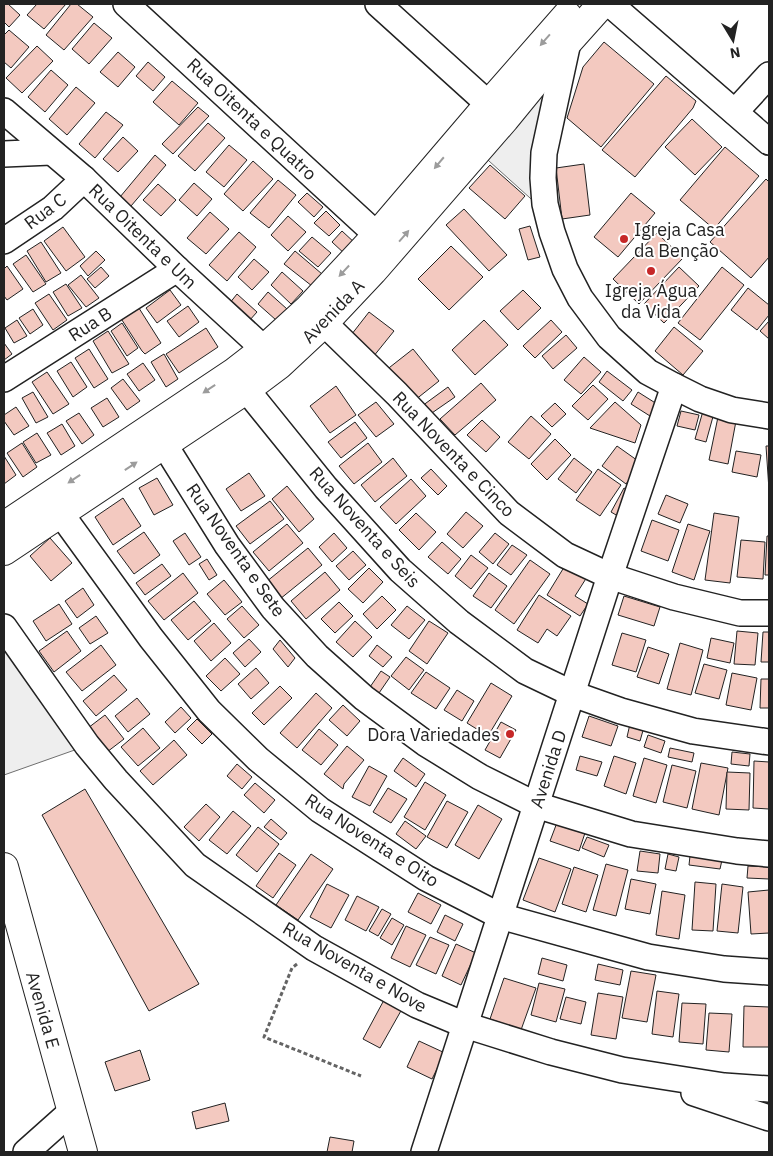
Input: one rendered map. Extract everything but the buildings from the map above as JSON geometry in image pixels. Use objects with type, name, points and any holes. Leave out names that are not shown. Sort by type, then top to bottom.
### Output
[{"type":"main road","name":"Avenida A","points":[[4,551],[164,444],[271,357],[324,323],[394,248],[577,4]]},
{"type":"main road","name":"Avenida A","points":[[271,357],[309,308],[377,235],[568,42],[602,4]]},
{"type":"main road","name":"Avenida A","points":[[4,526],[240,381]]},
{"type":"main road","name":"Avenida E","points":[[4,867],[83,1152]]},
{"type":"street","name":"Rua Oitenta e Quatro","points":[[126,4],[377,235]]},
{"type":"street","points":[[378,4],[497,112]]},
{"type":"street","points":[[610,4],[769,142]]},
{"type":"street","points":[[568,42],[544,153],[543,178],[545,204],[552,232],[565,269],[580,298],[609,337],[648,372],[700,399],[732,410],[769,416]]},
{"type":"street","points":[[735,112],[769,74]]},
{"type":"street","name":"Rua Oitenta e Um","points":[[4,111],[84,179],[176,269],[271,357]]},
{"type":"street","points":[[4,154],[51,152]]},
{"type":"street","name":"Rua C","points":[[4,241],[53,208],[84,179]]},
{"type":"street","name":"Rua B","points":[[4,379],[176,269]]},
{"type":"street","name":"Rua Noventa e Cinco","points":[[324,323],[397,394],[509,513],[565,555],[610,576],[674,597],[740,613],[769,613]]},
{"type":"street","name":"Rua Noventa e Seis","points":[[240,381],[326,488],[400,570],[459,622],[525,671],[573,694],[621,711],[693,731],[769,742]]},
{"type":"street","name":"Avenida D","points":[[424,1152],[610,576],[674,386]]},
{"type":"street","name":"Rua Noventa e Sete","points":[[164,444],[228,545],[273,608],[317,656],[364,698],[425,743],[480,776],[536,806],[631,834],[737,852],[769,854]]},
{"type":"street","name":"Rua Noventa e Oito","points":[[61,514],[151,638],[209,711],[258,759],[320,810],[426,878],[500,916],[648,957],[724,969],[769,972]]},
{"type":"street","name":"Rua Noventa e Nove","points":[[4,627],[87,746],[116,780],[195,864],[314,948],[417,1005],[465,1025],[551,1052],[622,1070],[724,1086],[769,1089]]},
{"type":"street","points":[[622,1070],[769,1118]]},
{"type":"street","points":[[26,1152],[72,1111]]},
{"type":"path","points":[[314,948],[292,968],[264,1038],[361,1076]]},
{"type":"shaded area","points":[[566,46],[540,207],[479,152]]},
{"type":"shaded area","points":[[4,634],[86,746],[4,775]]},
{"type":"place","name":"Igreja Casa da Benção","points":[[624,239]]},
{"type":"place","name":"Igreja Água da Vida","points":[[651,271]]},
{"type":"place","name":"Dora Variedades","points":[[510,734]]}]
